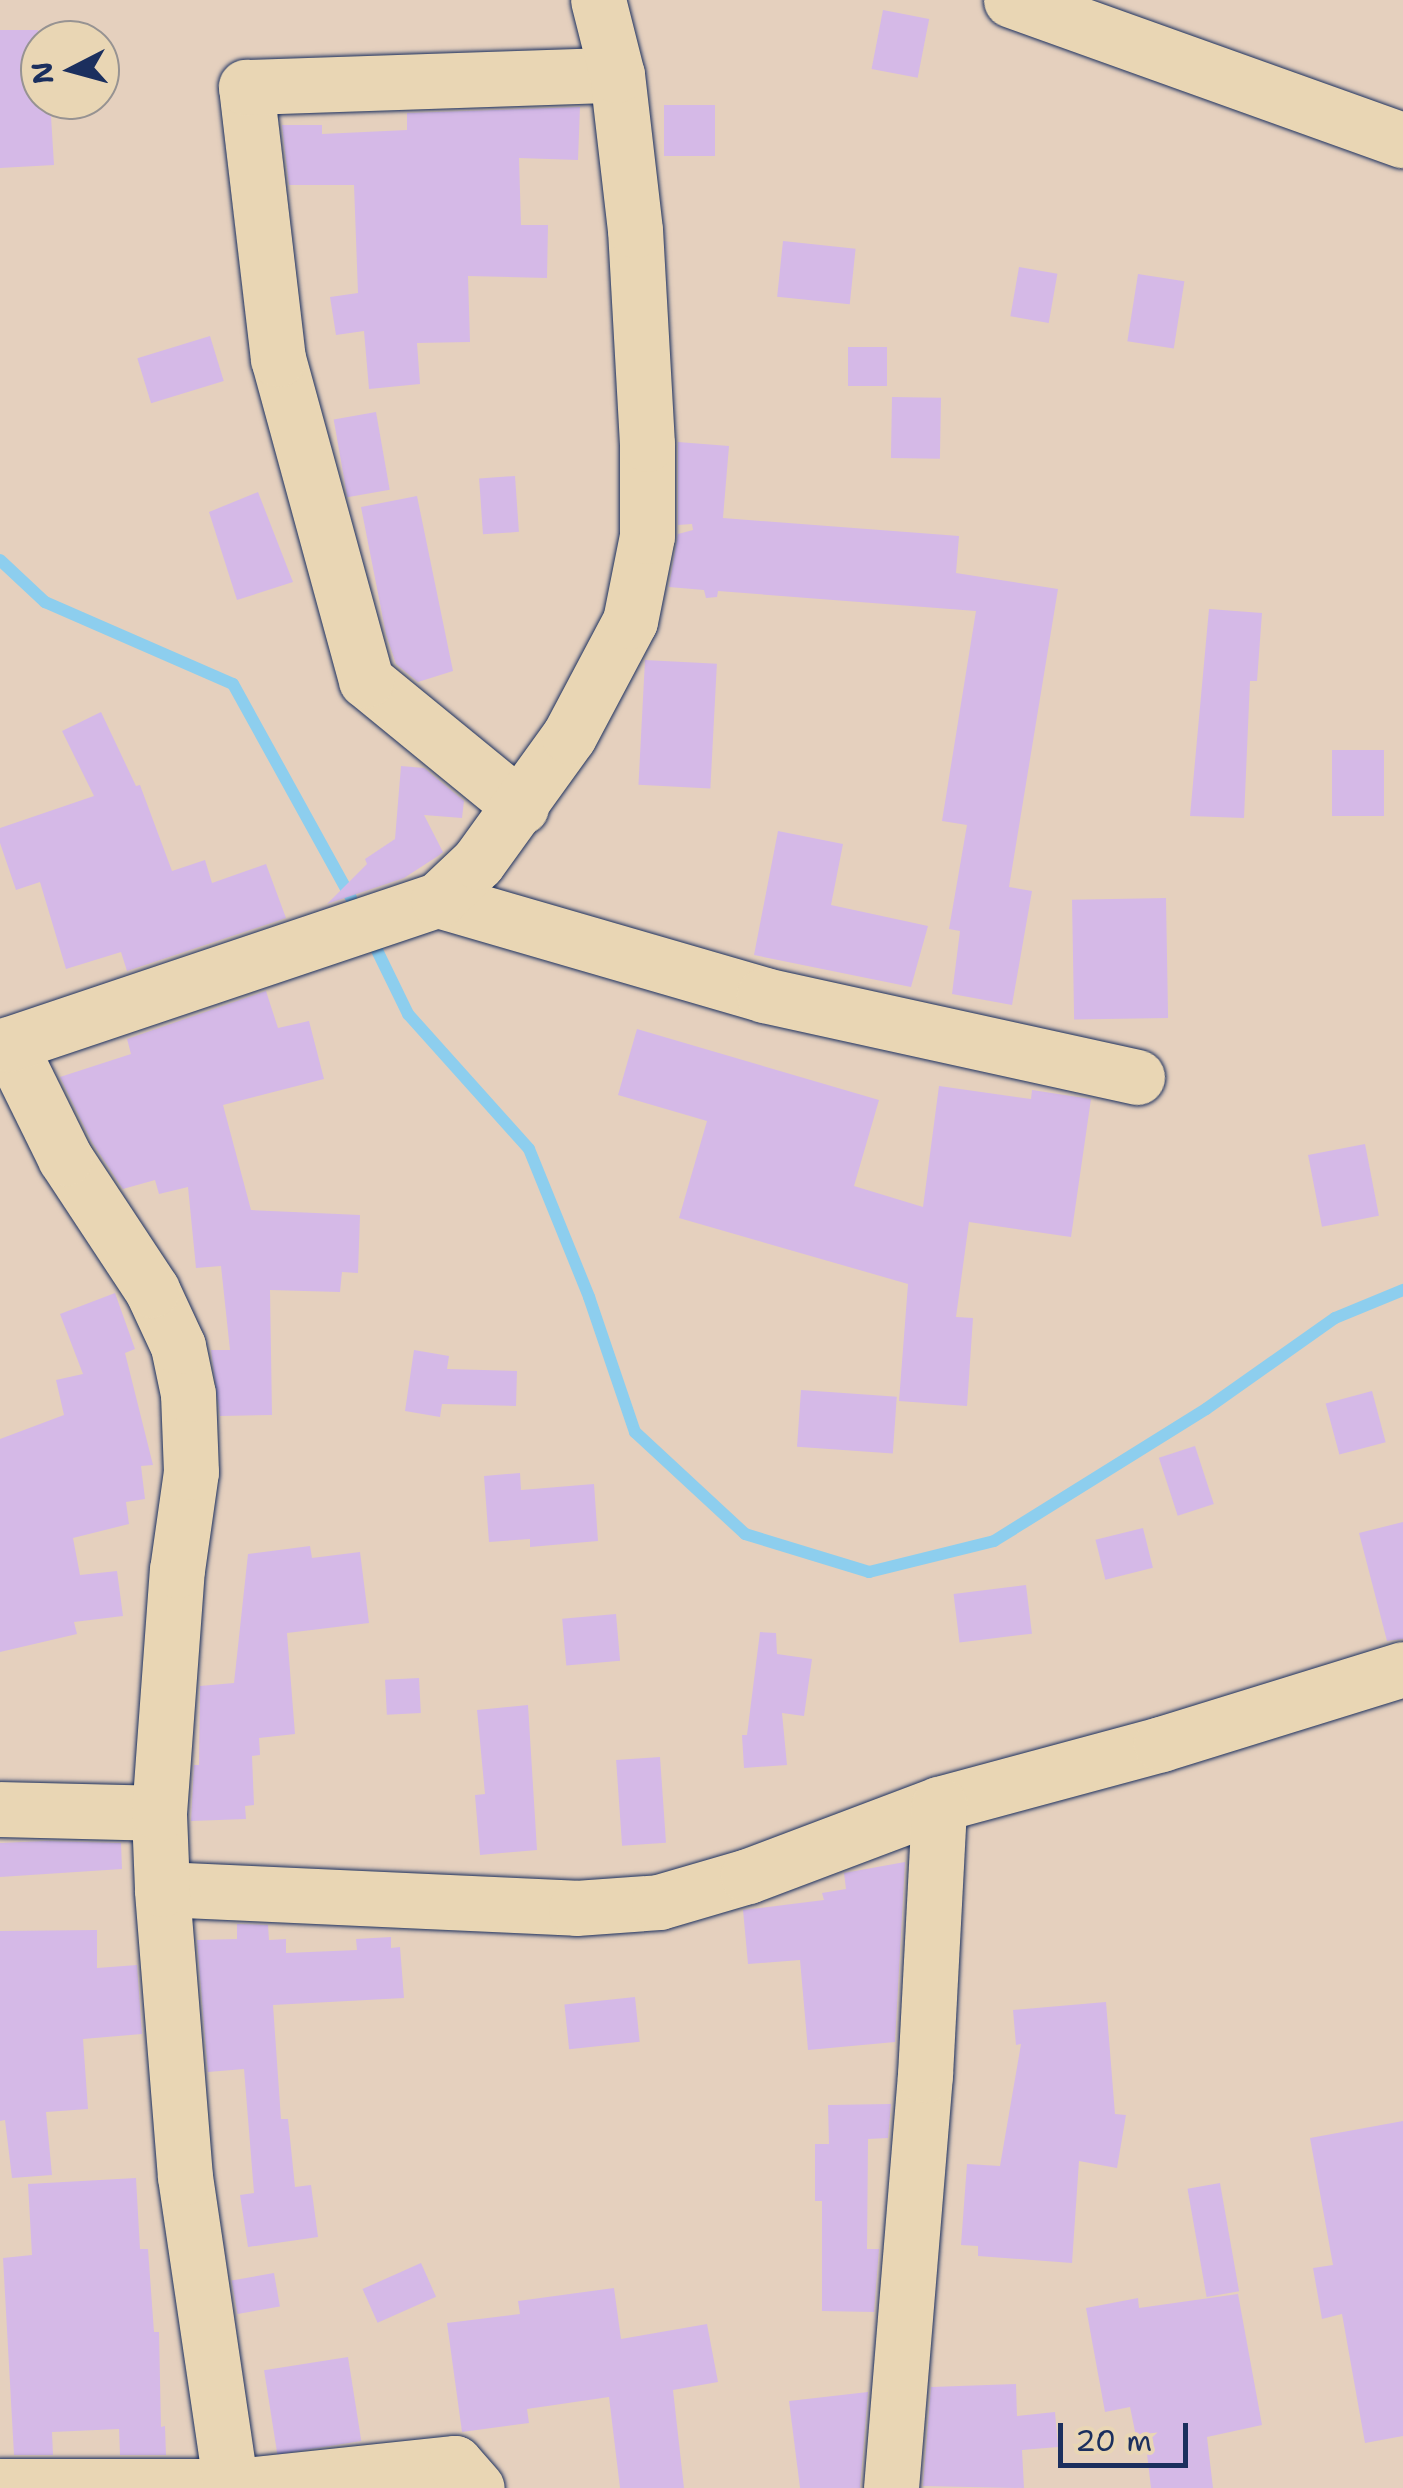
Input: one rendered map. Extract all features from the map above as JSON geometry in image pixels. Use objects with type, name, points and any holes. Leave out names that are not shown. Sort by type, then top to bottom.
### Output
[{"type":"street","points":[[230,2486],[185,2177],[159,1813],[177,1570],[191,1472],[188,1394],[178,1346],[152,1290],[65,1158],[5,1033],[282,952],[438,900],[478,862],[569,736],[630,620],[648,536],[635,230],[617,75],[598,0]]},
{"type":"street","points":[[1011,0],[1403,140]]},
{"type":"street","points":[[521,806],[366,680],[278,359],[246,88],[617,75]]},
{"type":"street","points":[[438,900],[764,995],[1137,1076]]},
{"type":"street","points":[[162,1890],[576,1908],[660,1902],[748,1876],[939,1804],[1161,1744],[1403,1668]]},
{"type":"street","points":[[891,2488],[924,2094],[939,1804]]},
{"type":"street","points":[[0,1809],[159,1813]]},
{"type":"street","points":[[0,2486],[230,2486],[455,2463],[477,2488]]},
{"type":"building","points":[[883,10],[929,19],[918,78],[872,69]]},
{"type":"building","points":[[0,30],[20,30],[20,120],[51,120],[54,165],[0,168]]},
{"type":"building","points":[[664,105],[715,105],[715,156],[664,156]]},
{"type":"building","points":[[580,107],[578,160],[519,158],[521,225],[548,225],[547,278],[468,276],[470,342],[417,343],[420,384],[369,389],[364,331],[336,335],[330,297],[358,293],[354,185],[289,185],[282,125],[322,125],[322,134],[407,130],[407,113]]},
{"type":"building","points":[[783,241],[856,249],[850,304],[777,297]]},
{"type":"building","points":[[1019,267],[1057,274],[1049,323],[1010,316]]},
{"type":"building","points":[[1138,274],[1184,281],[1174,349],[1127,341]]},
{"type":"building","points":[[210,336],[224,381],[151,403],[137,358]]},
{"type":"building","points":[[848,347],[887,347],[887,386],[848,386]]},
{"type":"building","points":[[892,397],[941,398],[940,459],[891,458]]},
{"type":"building","points":[[376,412],[390,490],[347,497],[334,419]]},
{"type":"building","points":[[678,442],[729,446],[723,518],[959,536],[956,573],[1058,589],[1009,887],[1032,891],[1012,1005],[952,994],[960,931],[949,929],[967,825],[942,821],[976,611],[718,591],[717,597],[706,598],[704,590],[669,587],[678,534],[693,530],[692,524],[678,525]]},
{"type":"building","points":[[515,476],[519,532],[483,534],[479,479]]},
{"type":"building","points":[[258,492],[293,582],[237,600],[209,512]]},
{"type":"building","points":[[417,496],[453,671],[418,682],[396,664],[386,634],[361,507]]},
{"type":"building","points":[[1209,609],[1262,613],[1257,681],[1250,681],[1244,818],[1190,816]]},
{"type":"building","points":[[645,660],[717,664],[710,789],[638,785]]},
{"type":"building","points":[[101,712],[136,786],[140,785],[172,871],[205,860],[212,883],[266,864],[286,918],[127,971],[121,952],[66,969],[40,882],[16,890],[0,843],[0,828],[94,796],[62,731]]},
{"type":"building","points":[[1332,750],[1384,750],[1384,816],[1332,816]]},
{"type":"building","points":[[401,766],[424,768],[464,801],[462,818],[424,815],[443,852],[404,878],[327,904],[367,864],[365,859],[395,839]]},
{"type":"building","points":[[778,831],[843,844],[831,905],[928,926],[911,987],[754,955]]},
{"type":"building","points":[[1166,898],[1168,1018],[1074,1020],[1072,900]]},
{"type":"building","points":[[266,991],[278,1028],[309,1021],[324,1079],[223,1105],[251,1210],[360,1215],[358,1273],[342,1272],[340,1292],[270,1290],[272,1415],[220,1416],[211,1350],[230,1350],[221,1266],[196,1268],[188,1187],[159,1194],[155,1180],[123,1189],[92,1142],[60,1077],[131,1054],[127,1039]]},
{"type":"building","points":[[637,1029],[879,1100],[854,1186],[923,1207],[939,1086],[1031,1099],[1032,1090],[1091,1099],[1071,1237],[969,1222],[956,1317],[973,1318],[967,1406],[899,1401],[908,1284],[679,1218],[707,1121],[618,1095]]},
{"type":"building","points":[[1365,1144],[1379,1216],[1322,1227],[1308,1155]]},
{"type":"building","points":[[115,1293],[135,1349],[125,1353],[153,1465],[141,1466],[145,1499],[126,1502],[129,1524],[73,1538],[80,1575],[117,1571],[123,1616],[74,1622],[77,1634],[0,1652],[0,1439],[64,1415],[56,1380],[83,1374],[60,1314]]},
{"type":"building","points":[[414,1350],[449,1356],[447,1369],[517,1371],[516,1406],[442,1404],[440,1417],[405,1411]]},
{"type":"building","points":[[801,1390],[897,1397],[893,1454],[797,1447]]},
{"type":"building","points":[[1372,1391],[1386,1442],[1339,1455],[1326,1403]]},
{"type":"building","points":[[1195,1446],[1214,1504],[1178,1516],[1159,1458]]},
{"type":"building","points":[[520,1473],[521,1490],[594,1484],[598,1541],[530,1547],[530,1539],[489,1542],[484,1476]]},
{"type":"building","points":[[1403,1522],[1403,1639],[1387,1641],[1359,1533]]},
{"type":"building","points":[[1143,1528],[1153,1568],[1105,1580],[1095,1540]]},
{"type":"building","points":[[310,1546],[312,1558],[360,1552],[369,1623],[287,1633],[295,1734],[259,1738],[260,1755],[252,1756],[254,1805],[245,1806],[246,1819],[191,1821],[194,1765],[199,1765],[200,1686],[234,1683],[248,1554]]},
{"type":"building","points":[[1026,1585],[1032,1634],[960,1643],[954,1594]]},
{"type":"building","points":[[616,1614],[620,1661],[566,1666],[562,1619]]},
{"type":"building","points":[[760,1632],[776,1633],[777,1654],[812,1659],[804,1716],[782,1713],[787,1765],[744,1768],[742,1735],[747,1735]]},
{"type":"building","points":[[419,1678],[421,1713],[387,1715],[385,1680]]},
{"type":"building","points":[[528,1705],[537,1850],[480,1855],[475,1795],[485,1794],[477,1710]]},
{"type":"building","points":[[660,1757],[666,1843],[622,1846],[616,1760]]},
{"type":"building","points":[[0,1843],[121,1843],[122,1869],[0,1877]]},
{"type":"building","points":[[905,1862],[895,2042],[808,2050],[800,1960],[748,1964],[743,1910],[824,1900],[822,1893],[846,1889],[844,1873]]},
{"type":"building","points":[[237,1924],[268,1925],[269,1940],[286,1939],[286,1953],[357,1950],[356,1939],[391,1937],[391,1948],[400,1947],[404,1998],[273,2005],[281,2119],[288,2119],[295,2187],[311,2185],[318,2237],[248,2247],[240,2195],[254,2193],[244,2069],[208,2072],[197,1940],[237,1939]]},
{"type":"building","points":[[97,1930],[97,1968],[137,1965],[142,2034],[83,2039],[88,2109],[46,2112],[52,2175],[12,2178],[5,2120],[0,2121],[0,1931]]},
{"type":"building","points":[[635,1997],[640,2042],[569,2049],[564,2004]]},
{"type":"building","points":[[1106,2002],[1115,2114],[1126,2115],[1117,2168],[1079,2161],[1072,2263],[978,2256],[978,2246],[961,2245],[967,2164],[1000,2166],[1021,2044],[1016,2045],[1013,2010]]},
{"type":"building","points":[[891,2104],[888,2138],[868,2139],[867,2249],[879,2249],[874,2312],[822,2311],[822,2201],[815,2201],[815,2144],[829,2144],[828,2105]]},
{"type":"building","points":[[1403,2121],[1403,2436],[1365,2443],[1342,2314],[1322,2319],[1313,2268],[1333,2265],[1310,2138]]},
{"type":"building","points":[[136,2178],[140,2249],[148,2249],[154,2332],[159,2332],[161,2427],[165,2426],[166,2455],[120,2455],[119,2429],[52,2432],[53,2455],[14,2455],[3,2258],[32,2255],[28,2184]]},
{"type":"building","points":[[1220,2183],[1239,2291],[1207,2297],[1188,2189]]},
{"type":"building","points":[[421,2263],[436,2297],[378,2323],[363,2289]]},
{"type":"building","points":[[274,2273],[280,2306],[238,2314],[232,2280]]},
{"type":"building","points":[[614,2288],[621,2339],[707,2324],[718,2382],[673,2390],[684,2488],[620,2488],[609,2397],[527,2409],[529,2423],[462,2432],[447,2323],[520,2314],[518,2301]]},
{"type":"building","points":[[1238,2294],[1262,2425],[1207,2437],[1213,2488],[1151,2488],[1146,2445],[1138,2446],[1130,2407],[1105,2412],[1086,2308],[1138,2298],[1139,2308]]},
{"type":"building","points":[[348,2357],[361,2441],[277,2454],[264,2370]]},
{"type":"building","points":[[1016,2384],[1017,2416],[1055,2412],[1058,2447],[1022,2450],[1024,2488],[923,2486],[931,2387]]},
{"type":"building","points":[[868,2392],[860,2488],[800,2488],[789,2401]]},
{"type":"waterway","points":[[0,560],[45,602],[233,684],[351,898]]},
{"type":"waterway","points":[[371,938],[408,1014],[529,1149],[589,1297],[635,1432],[745,1534],[869,1572],[994,1541],[1206,1409],[1335,1318],[1403,1290]]}]
